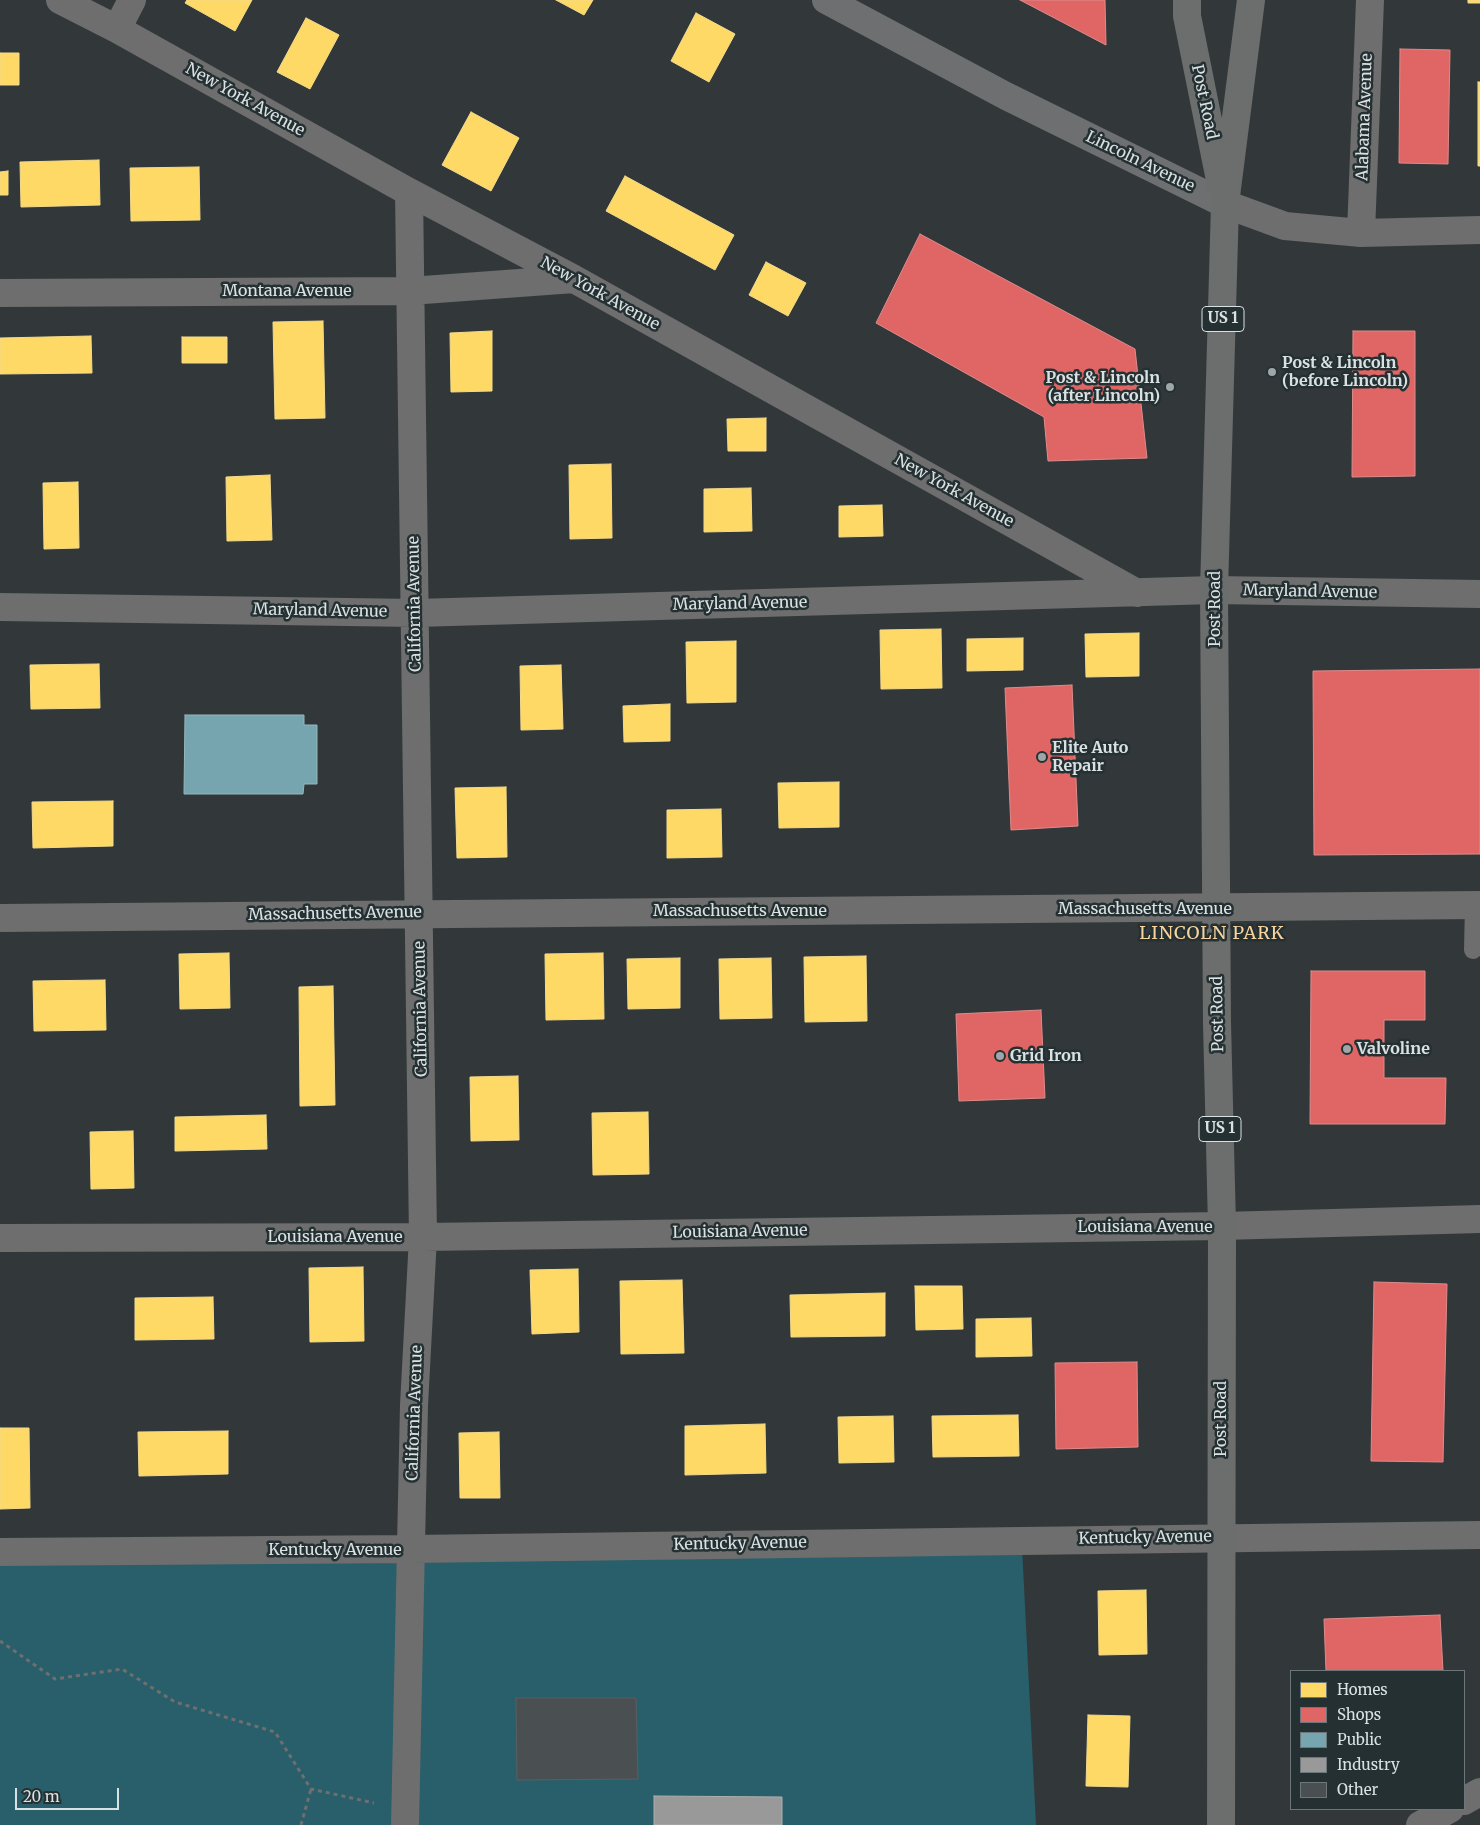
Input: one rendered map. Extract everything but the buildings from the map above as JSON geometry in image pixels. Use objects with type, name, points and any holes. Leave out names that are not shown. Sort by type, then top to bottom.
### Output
[{"type":"main road","name":"Post Road","points":[[1187,0],[1187,16],[1225,204]]},
{"type":"main road","name":"Post Road","points":[[1221,1825],[1222,1226],[1216,908],[1214,590],[1225,204],[1252,0]]},
{"type":"street","name":"New York Avenue","points":[[60,0],[117,29],[409,192],[574,279],[1138,594]]},
{"type":"street","points":[[117,29],[132,0]]},
{"type":"street","name":"Lincoln Avenue","points":[[826,0],[1006,96],[1225,204],[1285,226],[1361,233],[1480,230]]},
{"type":"street","name":"Alabama Avenue","points":[[1361,233],[1370,0]]},
{"type":"street","name":"California Avenue","points":[[404,1818],[414,1405],[423,1236],[409,192]]},
{"type":"street","name":"Montana Avenue","points":[[0,293],[410,291],[574,279]]},
{"type":"street","name":"Maryland Avenue","points":[[0,607],[416,612],[1138,594],[1214,590],[1480,594]]},
{"type":"street","name":"Massachusetts Avenue","points":[[0,918],[1477,905]]},
{"type":"street","name":"Louisiana Avenue","points":[[0,1238],[423,1236],[1222,1226],[1480,1219]]},
{"type":"street","name":"Kentucky Avenue","points":[[0,1552],[412,1549],[1480,1535]]},
{"type":"street","points":[[1465,1800],[1480,1792]]},
{"type":"street","points":[[1420,1825],[1448,1810]]},
{"type":"lane","points":[[1473,950],[1477,905]]},
{"type":"path","points":[[0,1641],[55,1679],[122,1669],[175,1702],[275,1732],[311,1789],[404,1818]]},
{"type":"path","points":[[300,1825],[311,1789]]},
{"type":"shaded area","points":[[1021,1527],[1036,1825],[0,1825],[0,1564]]},
{"type":"place","name":"Post & Lincoln (before Lincoln)","points":[[1272,372]]},
{"type":"place","name":"Post & Lincoln (after Lincoln)","points":[[1170,387]]},
{"type":"place","name":"Elite Auto Repair","points":[[1042,757]]},
{"type":"place","name":"Valvoline","points":[[1347,1049]]},
{"type":"place","name":"Grid Iron","points":[[1000,1056]]},
{"type":"district","name":"LINCOLN PARK","points":[[1212,934]]}]
